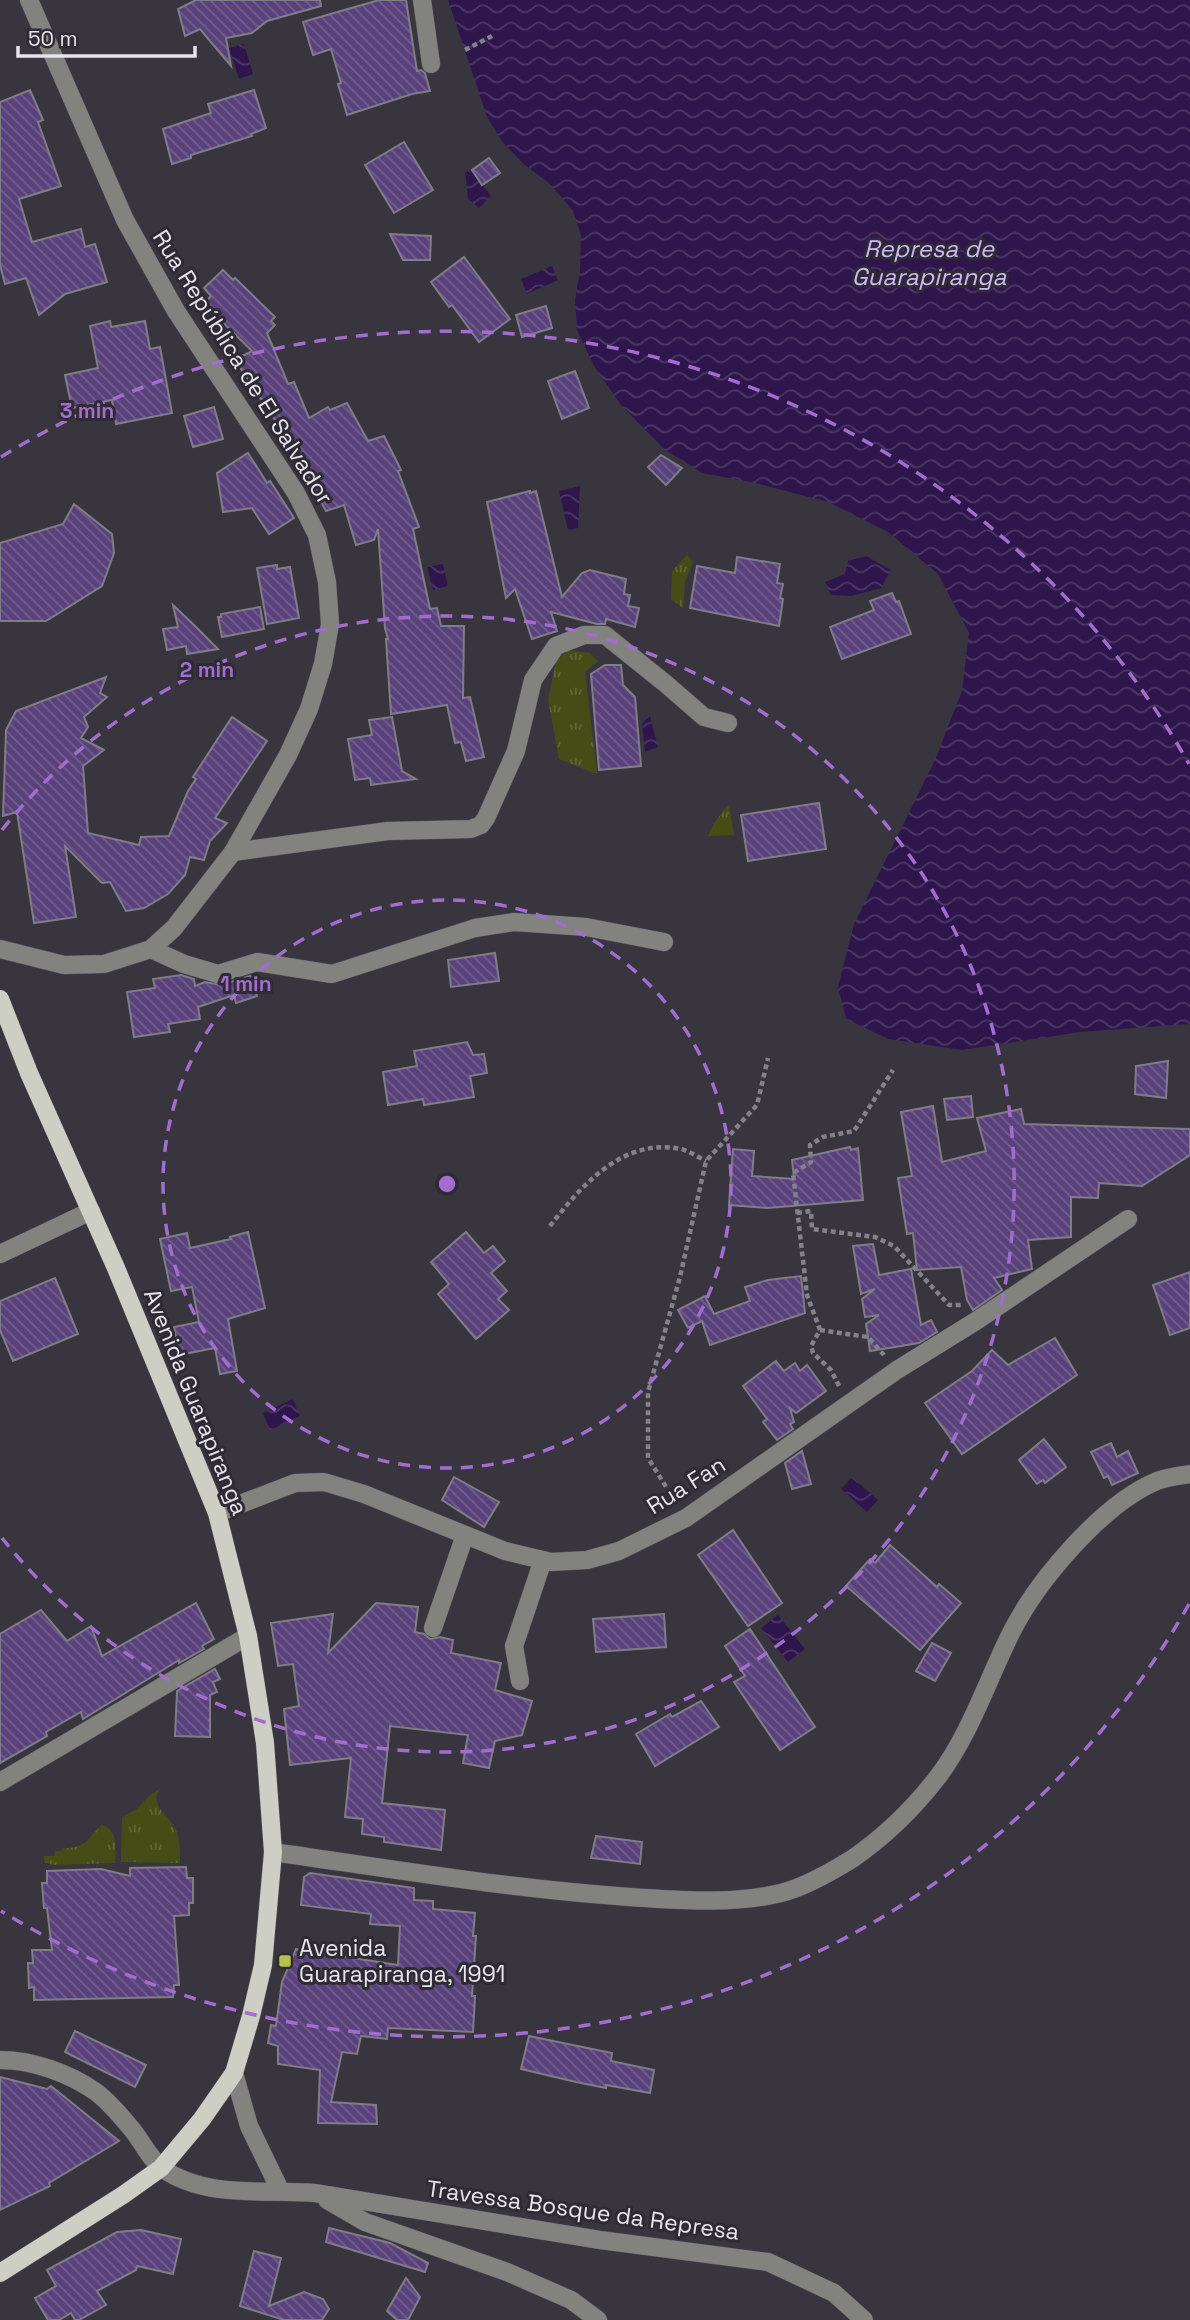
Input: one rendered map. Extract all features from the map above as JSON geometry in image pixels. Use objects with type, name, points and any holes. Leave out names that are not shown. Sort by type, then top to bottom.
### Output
[{"type":"main road","name":"Avenida Guarapiranga","points":[[0,999],[217,1513],[248,1636],[265,1743],[273,1852],[263,1965],[234,2073],[202,2119],[160,2168],[123,2195],[0,2273]]},
{"type":"street","name":"Rua República de El Salvador","points":[[0,950],[64,965],[104,964],[151,949],[174,928],[233,852],[289,755],[309,709],[323,664],[330,624],[327,582],[317,535],[296,493],[176,311],[125,220],[29,0]]},
{"type":"street","points":[[422,0],[430,64]]},
{"type":"street","points":[[233,852],[388,831],[471,829],[481,825],[516,751],[533,680],[556,646],[584,635],[605,635],[704,717],[728,723]]},
{"type":"street","points":[[151,949],[184,964],[218,974],[257,962],[332,974],[475,928],[514,922],[586,928],[664,942]]},
{"type":"street","points":[[0,1254],[91,1211]]},
{"type":"street","name":"Rua Fan","points":[[217,1513],[295,1483],[324,1482],[364,1494],[505,1551],[551,1562],[587,1560],[619,1552],[686,1518],[897,1370],[976,1321],[1128,1219]]},
{"type":"street","points":[[273,1852],[566,1893],[708,1902],[782,1893],[835,1870],[898,1822],[938,1777],[970,1722],[1012,1631],[1036,1591],[1087,1532],[1119,1503],[1158,1481],[1190,1474]]},
{"type":"street","points":[[433,1628],[465,1535]]},
{"type":"street","points":[[520,1681],[514,1646],[544,1560]]},
{"type":"street","points":[[0,1782],[248,1636]]},
{"type":"street","points":[[0,2060],[15,2060],[54,2070],[96,2092],[130,2127],[160,2168]]},
{"type":"street","points":[[234,2073],[249,2126],[280,2190]]},
{"type":"street","name":"Travessa Bosque da Represa","points":[[160,2168],[191,2184],[214,2188],[243,2192],[280,2190],[315,2193],[600,2240],[768,2262],[834,2293],[864,2320]]},
{"type":"street","points":[[315,2193],[365,2222],[507,2272],[571,2300],[598,2320]]},
{"type":"path","points":[[465,50],[492,36]]},
{"type":"path","points":[[686,1518],[649,1458],[648,1392],[680,1277],[706,1161],[757,1105],[768,1058]]},
{"type":"path","points":[[820,1330],[807,1296],[793,1173],[811,1162],[810,1145],[823,1137],[854,1131],[893,1070]]},
{"type":"path","points":[[550,1226],[578,1189],[599,1171],[644,1149],[681,1149],[706,1161]]},
{"type":"path","points":[[797,1213],[811,1211],[812,1229],[875,1237],[894,1246],[949,1305],[963,1305],[976,1321]]},
{"type":"path","points":[[820,1330],[868,1337],[897,1370]]},
{"type":"path","points":[[820,1330],[811,1346],[813,1353],[831,1370],[841,1392]]},
{"type":"green space","points":[[687,555],[693,562],[685,582],[683,608],[671,599],[672,571]]},
{"type":"green space","points":[[569,650],[590,653],[598,661],[585,672],[597,774],[559,759],[548,700],[556,661]]},
{"type":"green space","points":[[729,804],[734,835],[708,836],[714,823]]},
{"type":"green space","points":[[160,1789],[157,1802],[177,1834],[180,1863],[121,1862],[122,1817],[137,1809]]},
{"type":"green space","points":[[102,1825],[113,1835],[116,1846],[115,1863],[53,1865],[44,1862],[44,1856],[54,1856],[55,1851],[82,1845]]},
{"type":"water","name":"Represa de Guarapiranga","points":[[448,0],[1190,0],[1190,1024],[1080,1032],[962,1050],[888,1039],[846,1019],[838,987],[854,924],[935,760],[962,691],[969,633],[938,574],[888,532],[828,502],[755,483],[702,473],[664,449],[621,405],[594,366],[577,330],[575,300],[580,270],[581,235],[573,211],[549,183],[525,165],[503,143],[487,117]]},
{"type":"water","points":[[244,44],[253,74],[239,79],[229,48]]},
{"type":"water","points":[[483,170],[484,187],[491,196],[479,208],[468,199],[465,172]]},
{"type":"water","points":[[552,266],[558,280],[527,294],[521,279]]},
{"type":"water","points":[[580,486],[578,528],[568,530],[559,491]]},
{"type":"water","points":[[866,556],[891,570],[881,588],[852,596],[831,595],[825,582],[845,574],[848,561]]},
{"type":"water","points":[[443,564],[448,586],[433,590],[427,567]]},
{"type":"water","points":[[650,716],[658,747],[645,752],[642,724]]},
{"type":"water","points":[[293,1399],[300,1416],[270,1430],[263,1413]]},
{"type":"water","points":[[852,1477],[878,1500],[867,1512],[841,1489]]},
{"type":"water","points":[[778,1615],[805,1649],[788,1662],[761,1628]]},
{"type":"building","points":[[196,0],[320,0],[321,6],[267,21],[252,33],[226,38],[231,66],[200,29],[185,36],[178,9]]},
{"type":"building","points":[[379,0],[406,0],[417,71],[425,73],[430,91],[412,94],[347,115],[331,49],[313,55],[303,22]]},
{"type":"building","points":[[30,90],[43,120],[38,122],[61,186],[19,199],[32,242],[81,229],[85,247],[95,244],[107,282],[65,294],[39,315],[26,278],[5,284],[0,265],[0,102]]},
{"type":"building","points":[[254,90],[266,128],[251,134],[252,136],[191,155],[191,158],[172,164],[163,129],[211,113],[208,104]]},
{"type":"building","points":[[404,142],[433,190],[394,213],[365,165]]},
{"type":"building","points":[[489,158],[500,173],[482,185],[472,170]]},
{"type":"building","points":[[390,234],[431,236],[430,260],[403,260]]},
{"type":"building","points":[[464,257],[510,319],[479,342],[431,282]]},
{"type":"building","points":[[223,270],[233,280],[235,278],[275,317],[271,321],[275,325],[267,333],[288,384],[294,382],[309,418],[328,407],[330,410],[347,403],[368,441],[384,436],[401,470],[398,471],[419,527],[413,529],[430,609],[437,608],[441,626],[464,626],[463,698],[470,697],[484,757],[466,761],[461,742],[455,743],[447,705],[391,714],[388,639],[378,529],[374,540],[356,545],[344,505],[326,511],[281,429],[235,360],[252,351],[204,304],[211,296],[204,288]]},
{"type":"building","points":[[546,306],[552,328],[522,337],[516,315]]},
{"type":"building","points":[[110,321],[111,327],[145,321],[150,349],[160,347],[172,413],[116,424],[112,400],[72,408],[65,375],[98,368],[90,326]]},
{"type":"building","points":[[575,371],[589,408],[562,419],[548,381]]},
{"type":"building","points":[[214,407],[223,439],[193,447],[184,416]]},
{"type":"building","points":[[248,453],[294,518],[269,534],[252,508],[223,512],[217,473]]},
{"type":"building","points":[[661,455],[682,468],[666,485],[648,467]]},
{"type":"building","points":[[536,491],[562,597],[582,573],[590,570],[626,579],[624,594],[630,595],[628,606],[639,608],[635,627],[606,619],[605,624],[597,624],[551,612],[557,631],[532,639],[515,589],[506,598],[487,502]]},
{"type":"building","points":[[74,504],[112,534],[114,553],[102,586],[46,621],[0,621],[0,543],[63,524]]},
{"type":"building","points":[[737,557],[780,564],[777,583],[783,584],[780,598],[783,599],[779,626],[690,608],[697,566],[735,573]]},
{"type":"building","points":[[277,565],[277,569],[290,567],[299,618],[267,624],[257,568]]},
{"type":"building","points":[[892,593],[896,602],[899,601],[911,634],[842,659],[830,627],[874,610],[870,601]]},
{"type":"building","points":[[173,605],[218,649],[187,654],[186,646],[167,650],[163,629],[178,627]]},
{"type":"building","points":[[260,607],[264,629],[222,637],[218,617],[221,617],[221,614]]},
{"type":"building","points":[[605,665],[621,665],[623,685],[635,697],[641,766],[599,770],[591,674]]},
{"type":"building","points":[[106,677],[100,693],[107,697],[84,717],[88,727],[81,738],[104,750],[83,766],[88,833],[139,845],[141,837],[169,836],[196,779],[193,777],[232,717],[267,741],[215,818],[227,823],[210,841],[204,860],[190,857],[185,875],[168,894],[144,908],[126,911],[110,882],[102,883],[65,846],[76,917],[34,923],[17,812],[3,816],[6,730],[16,711]]},
{"type":"building","points":[[392,717],[402,771],[416,779],[371,785],[370,778],[355,780],[348,739],[372,735],[369,720]]},
{"type":"building","points":[[819,803],[826,849],[748,861],[741,815]]},
{"type":"building","points":[[495,953],[499,981],[451,987],[448,960]]},
{"type":"building","points":[[181,975],[194,979],[195,986],[205,982],[221,985],[250,976],[257,996],[236,1003],[234,995],[198,1007],[200,1019],[168,1024],[170,1032],[134,1037],[127,992],[155,988],[153,979]]},
{"type":"building","points":[[467,1042],[473,1055],[484,1054],[487,1073],[470,1076],[474,1097],[424,1105],[423,1099],[388,1105],[383,1072],[417,1066],[414,1051]]},
{"type":"building","points":[[1168,1061],[1166,1098],[1135,1094],[1136,1066]]},
{"type":"building","points":[[971,1096],[973,1117],[947,1120],[944,1099]]},
{"type":"building","points":[[933,1106],[942,1162],[986,1151],[977,1118],[1021,1109],[1024,1124],[1190,1129],[1190,1155],[1142,1186],[1099,1183],[1098,1198],[1071,1197],[1071,1237],[1028,1240],[1032,1269],[994,1278],[1002,1290],[973,1310],[967,1300],[961,1267],[917,1270],[913,1233],[907,1234],[898,1178],[912,1176],[901,1112]]},
{"type":"building","points":[[850,1147],[851,1150],[858,1148],[863,1200],[767,1208],[729,1205],[733,1149],[754,1151],[752,1176],[794,1179],[792,1160]]},
{"type":"building","points":[[248,1232],[265,1308],[228,1319],[237,1371],[220,1374],[215,1348],[179,1355],[174,1327],[199,1322],[192,1287],[171,1291],[160,1239],[187,1233],[190,1248],[231,1239],[230,1237]]},
{"type":"building","points":[[466,1232],[484,1253],[493,1246],[505,1261],[491,1273],[507,1291],[498,1299],[509,1310],[476,1339],[438,1294],[449,1284],[431,1262]]},
{"type":"building","points":[[873,1244],[879,1275],[911,1269],[921,1325],[931,1320],[937,1332],[919,1343],[870,1351],[866,1324],[879,1315],[865,1317],[862,1299],[875,1289],[861,1294],[853,1246]]},
{"type":"building","points":[[1190,1272],[1190,1328],[1170,1335],[1153,1285]]},
{"type":"building","points":[[801,1276],[805,1313],[710,1345],[702,1321],[688,1328],[678,1310],[705,1296],[714,1314],[750,1301],[745,1287],[768,1280]]},
{"type":"building","points":[[55,1278],[78,1334],[13,1361],[0,1330],[0,1301]]},
{"type":"building","points":[[1055,1338],[1077,1375],[962,1454],[925,1403],[972,1371],[992,1350],[1008,1365]]},
{"type":"building","points":[[776,1361],[784,1371],[795,1363],[800,1371],[807,1365],[826,1391],[796,1413],[790,1408],[794,1422],[790,1424],[793,1429],[777,1440],[763,1422],[767,1419],[743,1386]]},
{"type":"building","points":[[1044,1439],[1066,1467],[1045,1483],[1043,1480],[1037,1484],[1019,1460]]},
{"type":"building","points":[[1111,1443],[1117,1457],[1128,1451],[1138,1473],[1112,1485],[1108,1476],[1104,1478],[1091,1452]]},
{"type":"building","points":[[802,1451],[811,1484],[792,1489],[785,1463]]},
{"type":"building","points":[[454,1477],[499,1502],[484,1527],[442,1500]]},
{"type":"building","points":[[733,1530],[782,1603],[748,1626],[698,1555]]},
{"type":"building","points":[[890,1545],[937,1587],[939,1584],[961,1603],[920,1650],[846,1586],[870,1559],[875,1563]]},
{"type":"building","points":[[196,1603],[214,1639],[202,1646],[204,1649],[179,1663],[179,1660],[83,1719],[81,1712],[46,1732],[47,1736],[0,1763],[0,1634],[41,1610],[67,1641],[91,1626],[102,1656]]},
{"type":"building","points":[[376,1603],[418,1607],[415,1632],[430,1639],[440,1637],[453,1640],[451,1653],[501,1663],[495,1690],[532,1701],[522,1735],[495,1741],[489,1768],[463,1763],[468,1735],[390,1726],[382,1803],[445,1810],[441,1850],[384,1842],[384,1837],[362,1834],[363,1819],[345,1817],[351,1758],[290,1765],[284,1709],[299,1706],[293,1664],[278,1666],[271,1623],[333,1614],[328,1653]]},
{"type":"building","points":[[664,1614],[666,1647],[596,1652],[593,1619]]},
{"type":"building","points":[[750,1629],[815,1727],[780,1750],[734,1682],[745,1676],[725,1646]]},
{"type":"building","points":[[932,1643],[951,1653],[935,1681],[916,1671]]},
{"type":"building","points":[[215,1669],[220,1679],[213,1682],[217,1692],[210,1695],[210,1737],[175,1736],[177,1691]]},
{"type":"building","points":[[701,1701],[719,1727],[655,1766],[636,1734],[670,1714],[672,1717]]},
{"type":"building","points":[[596,1836],[642,1842],[640,1864],[591,1858]]},
{"type":"building","points":[[186,1867],[187,1878],[193,1878],[193,1903],[189,1903],[189,1915],[174,1916],[179,1985],[174,1985],[173,1997],[34,2000],[34,1987],[29,1988],[28,1963],[33,1963],[32,1950],[52,1950],[42,1883],[47,1883],[47,1871],[101,1869],[130,1876],[130,1868]]},
{"type":"building","points":[[310,1873],[414,1888],[414,1900],[433,1901],[433,1909],[475,1913],[473,2032],[388,2028],[387,2039],[361,2036],[357,2054],[342,2052],[331,2102],[376,2105],[377,2124],[318,2123],[320,2070],[278,2064],[278,2046],[268,2043],[271,2025],[276,2026],[282,1982],[296,1949],[398,1965],[400,1926],[370,1924],[371,1914],[301,1905],[304,1877]]},
{"type":"building","points":[[75,2031],[146,2065],[135,2087],[65,2052]]},
{"type":"building","points":[[529,2036],[612,2053],[611,2061],[654,2070],[650,2093],[606,2085],[606,2088],[521,2069]]},
{"type":"building","points":[[0,2077],[47,2089],[51,2086],[119,2141],[49,2183],[50,2186],[0,2210]]},
{"type":"building","points":[[329,2228],[390,2243],[428,2263],[425,2272],[326,2242]]},
{"type":"building","points":[[141,2230],[181,2239],[173,2274],[137,2266],[136,2270],[97,2291],[106,2305],[79,2320],[75,2320],[71,2313],[59,2320],[48,2320],[35,2298],[56,2286],[47,2270],[117,2232]]},
{"type":"building","points":[[254,2251],[281,2258],[269,2306],[304,2292],[323,2299],[329,2309],[322,2320],[284,2320],[240,2306]]},
{"type":"building","points":[[406,2278],[420,2297],[408,2320],[397,2320],[387,2311]]},
{"type":"place","name":"Avenida Guarapiranga, 1991","points":[[285,1961]]}]
